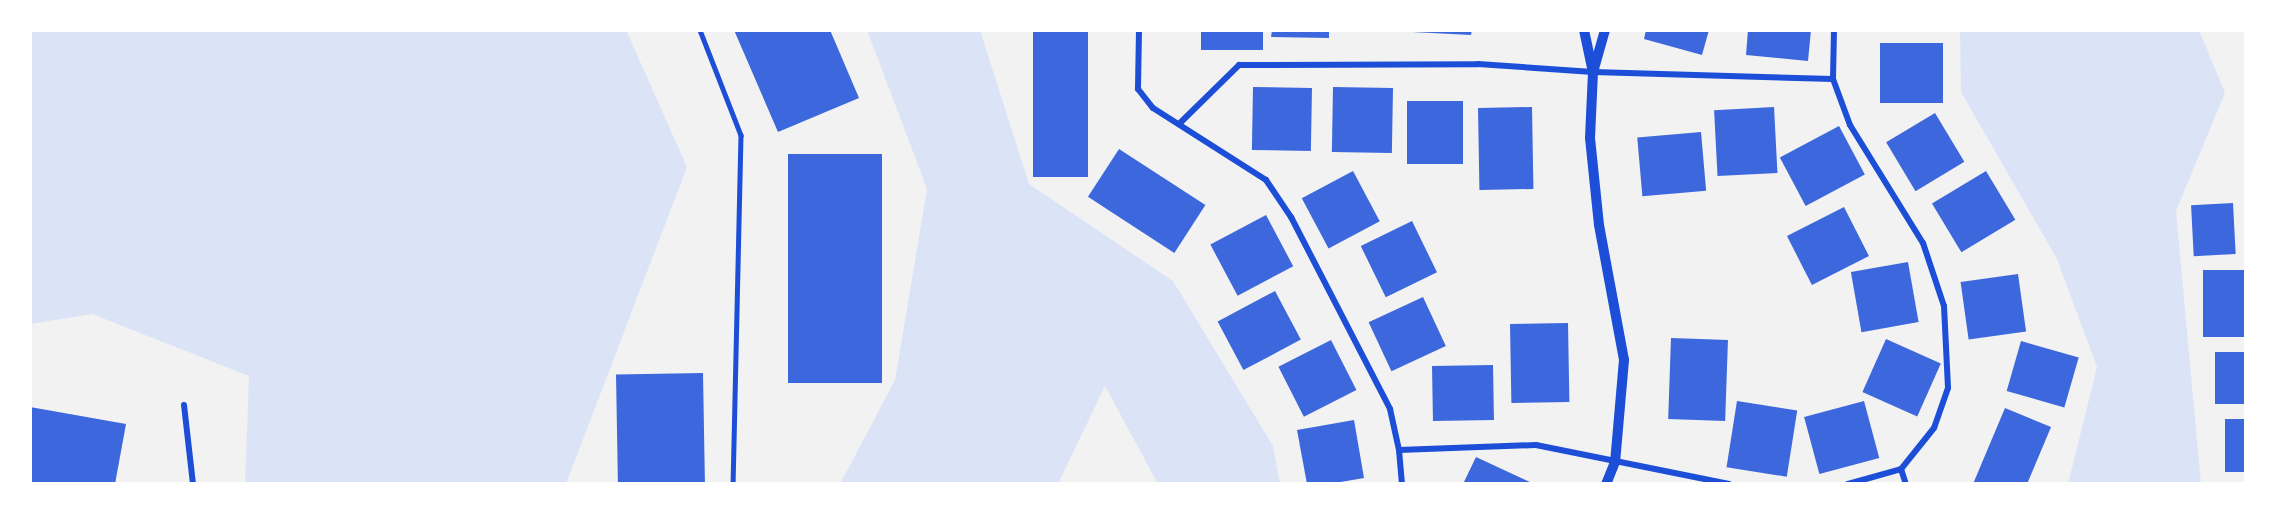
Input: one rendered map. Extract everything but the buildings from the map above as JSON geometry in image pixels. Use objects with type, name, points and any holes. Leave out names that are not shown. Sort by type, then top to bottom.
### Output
[{"type":"street","points":[[1139,30],[1138,89],[1153,108],[1180,123],[1266,180],[1291,217],[1390,409],[1399,450],[1402,484]]},
{"type":"street","points":[[1584,30],[1593,72]]},
{"type":"street","points":[[1605,30],[1593,72],[1590,138],[1599,225],[1624,360],[1615,462],[1606,484]]},
{"type":"street","points":[[1834,30],[1833,79],[1850,124],[1923,243],[1944,306],[1948,388],[1934,428],[1901,469],[1848,484]]},
{"type":"street","points":[[1180,123],[1239,65],[1478,64],[1593,72],[1833,79]]},
{"type":"street","points":[[184,405],[193,484]]},
{"type":"street","points":[[1399,450],[1536,445],[1729,484]]},
{"type":"street","points":[[1901,469],[1905,484]]},
{"type":"lane","points":[[700,30],[741,135],[733,484]]},
{"type":"shaded area","points":[[30,30],[626,30],[687,167],[566,484],[245,484],[249,376],[92,314],[30,324]]},
{"type":"shaded area","points":[[867,30],[980,30],[1029,184],[1173,281],[1273,446],[1280,484],[1158,484],[1105,386],[1058,484],[840,484],[895,380],[927,189]]},
{"type":"shaded area","points":[[1960,30],[2199,30],[2225,93],[2176,211],[2201,484],[2068,484],[2097,367],[2057,259],[1961,92]]}]
